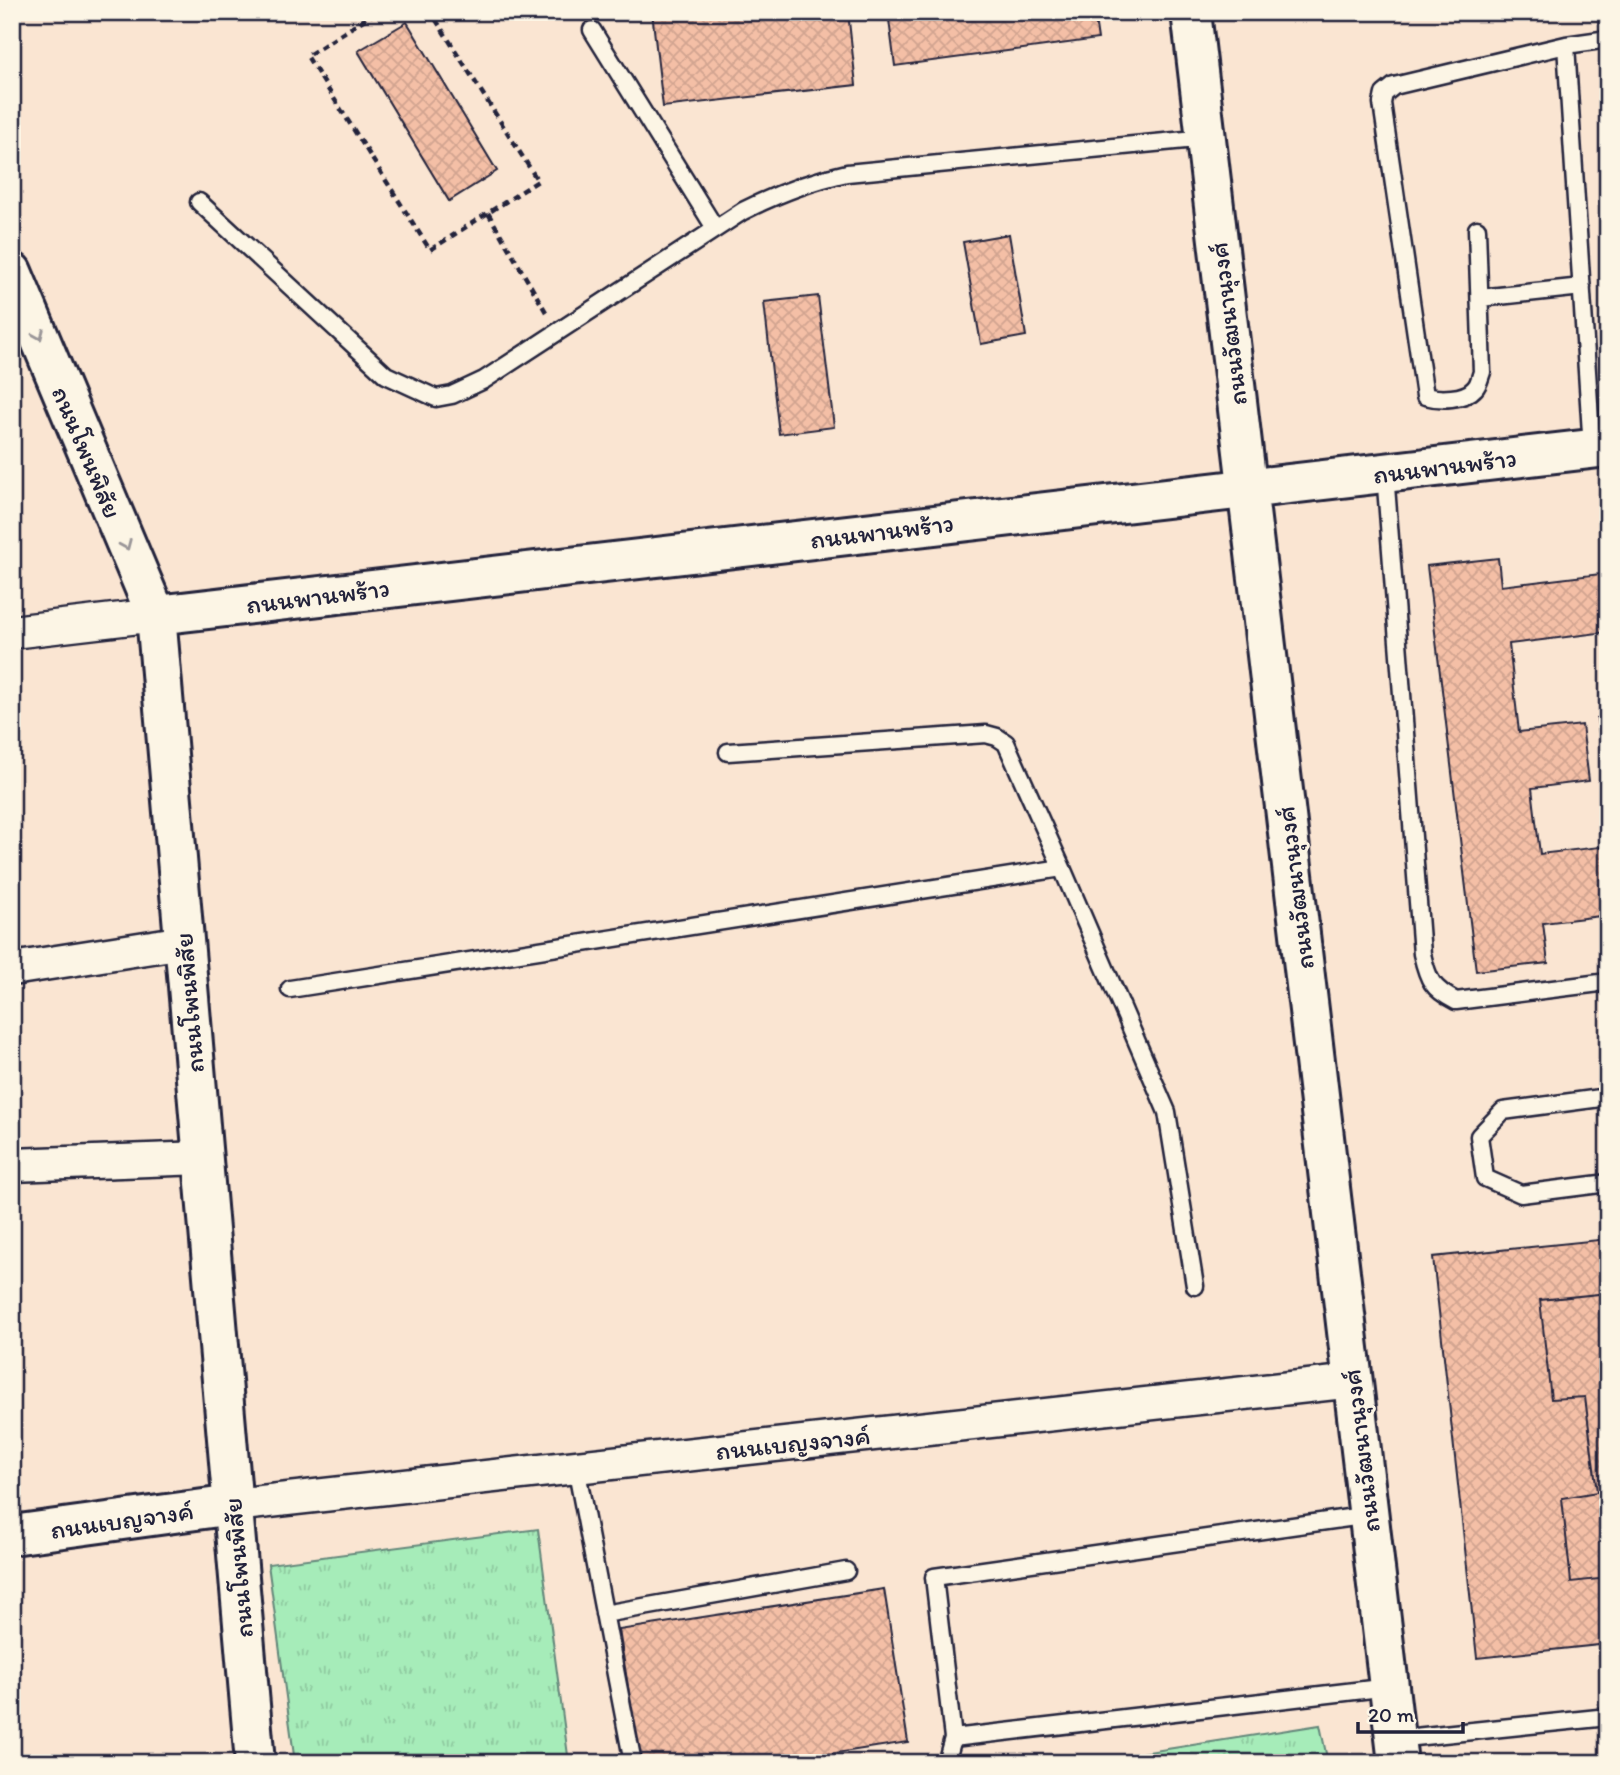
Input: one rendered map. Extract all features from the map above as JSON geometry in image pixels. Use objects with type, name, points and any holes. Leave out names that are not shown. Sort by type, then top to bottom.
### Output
[{"type":"street","name":"ถนนวัฒนานุวงศ์","points":[[1191,12],[1396,1751]]},
{"type":"street","name":"ถนนโพนพิสัย","points":[[12,272],[156,615],[255,1763]]},
{"type":"street","name":"ถนนพานพร้าว","points":[[156,615],[1600,448]]},
{"type":"street","points":[[12,632],[156,615]]},
{"type":"street","points":[[12,969],[184,942]]},
{"type":"street","points":[[12,1165],[203,1158]]},
{"type":"street","name":"ถนนเบญงจางค์","points":[[233,1505],[1353,1381]]},
{"type":"street","name":"ถนนเบญจางค์","points":[[12,1535],[233,1505]]},
{"type":"lane","points":[[592,30],[715,228]]},
{"type":"lane","points":[[1477,229],[1482,372],[1476,388],[1468,394],[1437,400],[1425,396],[1382,103],[1384,94],[1394,86],[1566,45],[1608,39]]},
{"type":"lane","points":[[1566,45],[1582,287],[1600,448]]},
{"type":"lane","points":[[199,202],[386,375],[436,398],[452,395],[484,380],[715,228],[784,191],[814,180],[847,173],[1206,138]]},
{"type":"lane","points":[[1480,298],[1582,287]]},
{"type":"lane","points":[[1385,473],[1422,954],[1427,977],[1440,993],[1456,1001],[1608,982]]},
{"type":"lane","points":[[728,752],[986,734],[998,737],[1006,743],[1167,1112],[1195,1286]]},
{"type":"lane","points":[[290,989],[1062,869]]},
{"type":"lane","points":[[1608,1097],[1503,1111],[1479,1136],[1485,1178],[1521,1194],[1608,1183]]},
{"type":"lane","points":[[576,1467],[633,1763]]},
{"type":"lane","points":[[946,1763],[953,1738],[934,1577],[1369,1515]]},
{"type":"lane","points":[[604,1614],[846,1571]]},
{"type":"lane","points":[[953,1738],[1389,1687]]},
{"type":"lane","points":[[1396,1751],[1608,1717]]},
{"type":"path","points":[[376,12],[307,56],[430,250],[538,181],[431,12]]},
{"type":"path","points":[[488,213],[557,331]]},
{"type":"green space","points":[[538,1529],[569,1763],[295,1763],[268,1564]]},
{"type":"green space","points":[[1320,1725],[1328,1763],[1078,1763]]},
{"type":"building","points":[[652,12],[848,12],[856,85],[663,107]]},
{"type":"building","points":[[888,12],[1094,12],[1098,39],[895,66]]},
{"type":"building","points":[[407,22],[497,171],[449,201],[358,51]]},
{"type":"building","points":[[1009,234],[1026,336],[981,344],[963,242]]},
{"type":"building","points":[[818,296],[834,427],[779,434],[764,302]]},
{"type":"building","points":[[1498,558],[1501,586],[1600,574],[1607,632],[1509,644],[1519,732],[1582,725],[1589,781],[1532,788],[1540,854],[1608,846],[1608,915],[1543,923],[1548,963],[1476,971],[1427,566]]},
{"type":"building","points":[[1608,716],[1608,778],[1605,778],[1597,718]]},
{"type":"building","points":[[1608,1239],[1608,1293],[1540,1300],[1551,1399],[1585,1397],[1597,1492],[1562,1498],[1571,1582],[1608,1578],[1608,1644],[1477,1658],[1433,1257]]},
{"type":"building","points":[[1608,1239],[1608,1644],[1477,1658],[1433,1257]]},
{"type":"building","points":[[884,1589],[908,1742],[772,1763],[640,1763],[619,1630]]}]
